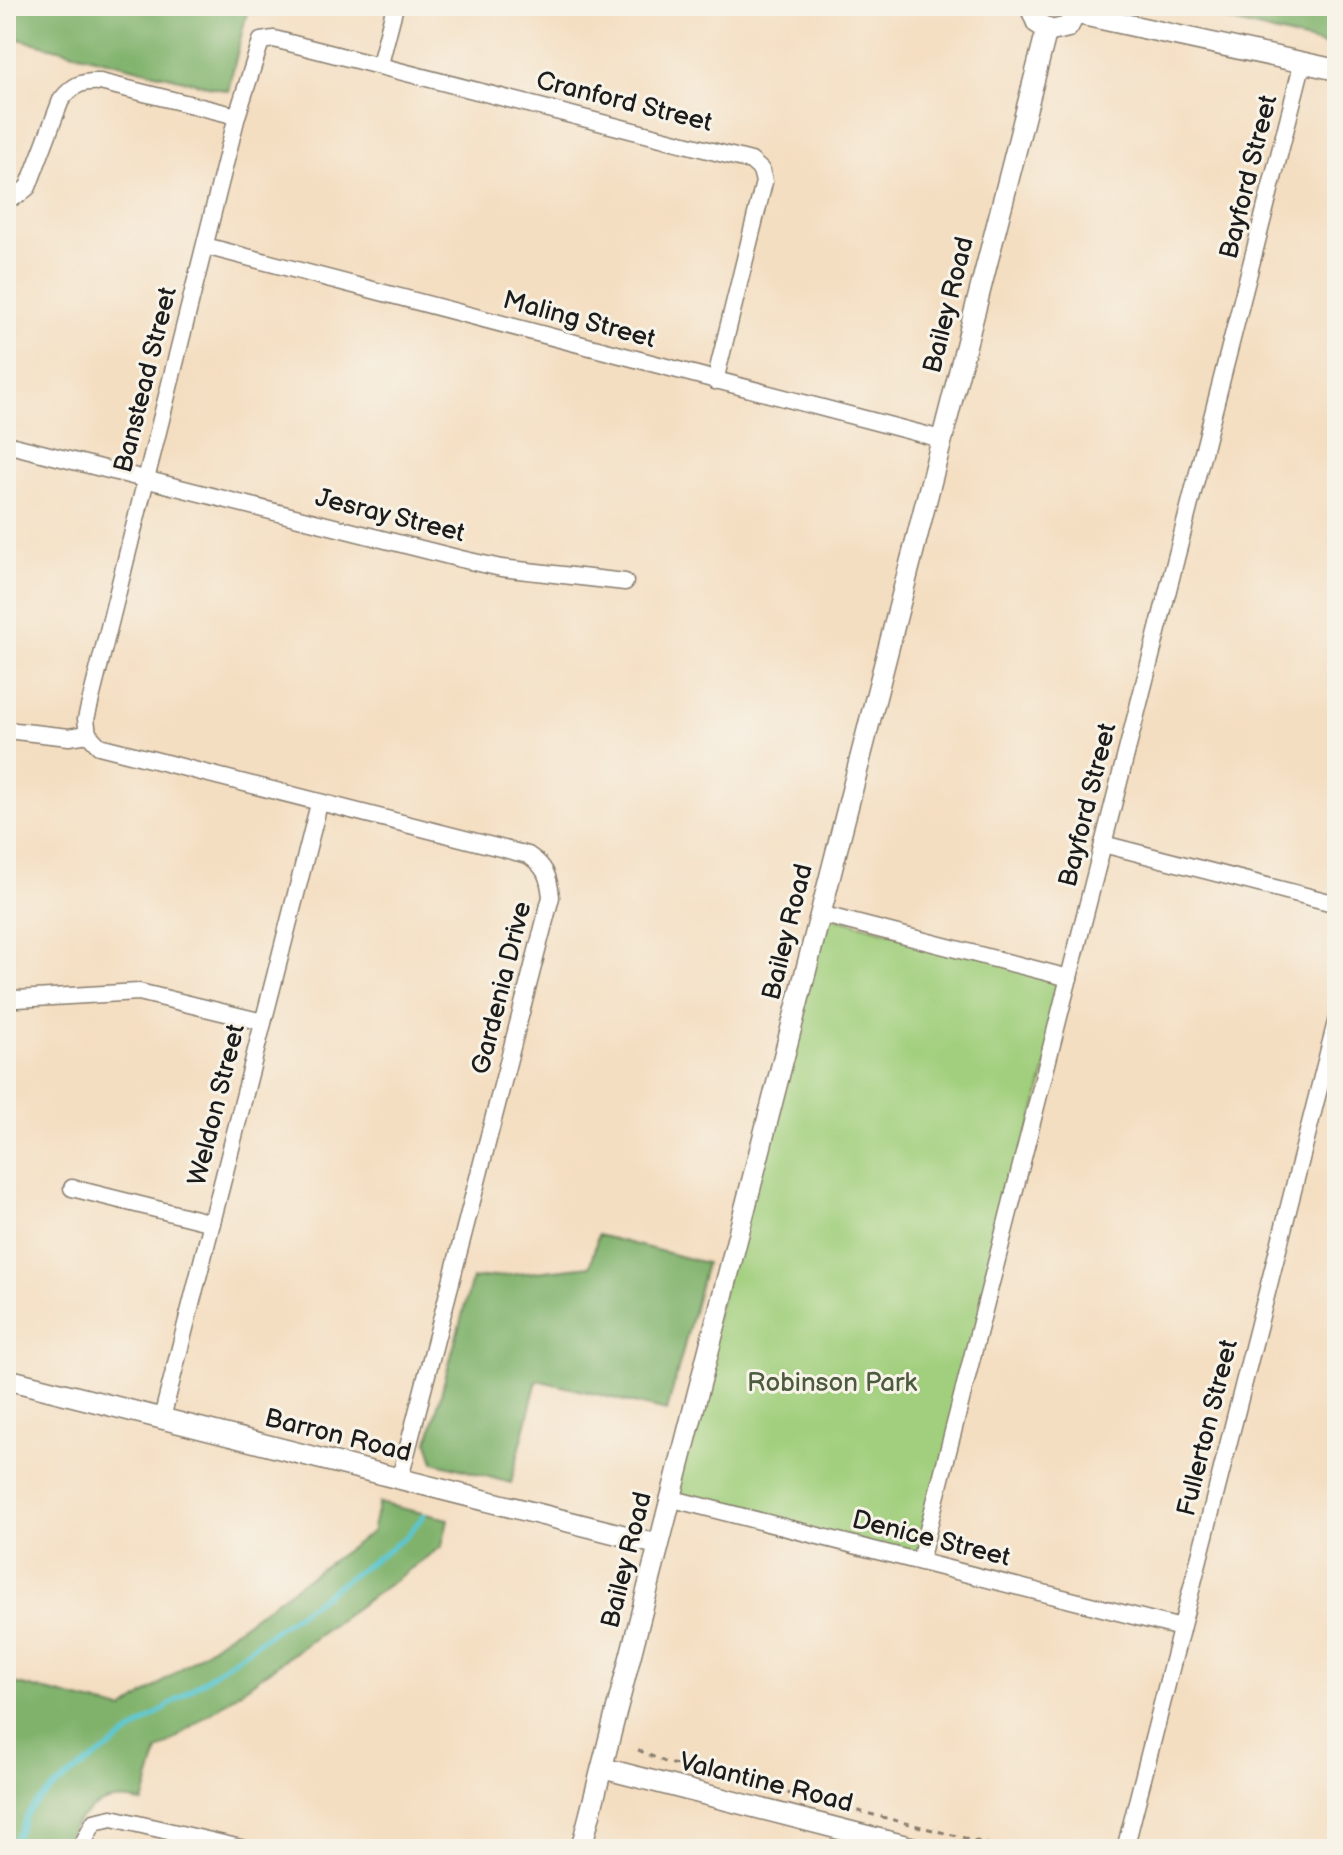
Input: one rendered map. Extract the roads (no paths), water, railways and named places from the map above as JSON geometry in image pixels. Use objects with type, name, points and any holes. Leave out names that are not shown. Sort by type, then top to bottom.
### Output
[{"type":"street","points":[[380,64],[395,6]]},
{"type":"street","points":[[1030,6],[1037,23],[1047,29],[1068,27],[1078,10],[1337,70]]},
{"type":"street","name":"Bailey Road","points":[[581,1849],[1047,29]]},
{"type":"street","name":"Cranford Street","points":[[261,41],[274,39],[380,64],[751,161],[761,170],[764,182],[715,381]]},
{"type":"street","name":"Banstead Street","points":[[88,734],[86,719],[237,116],[261,41]]},
{"type":"street","name":"Bayford Street","points":[[920,1561],[1303,61]]},
{"type":"street","points":[[6,198],[17,196],[28,187],[61,100],[70,88],[84,81],[100,82],[237,116]]},
{"type":"street","name":"Maling Street","points":[[205,246],[941,439]]},
{"type":"street","name":"Jesray Street","points":[[6,444],[501,568],[625,582]]},
{"type":"street","name":"Gardenia Drive","points":[[6,730],[69,737],[88,734],[99,746],[528,855],[542,864],[551,897],[400,1478]]},
{"type":"street","name":"Weldon Street","points":[[162,1418],[319,804]]},
{"type":"street","points":[[1103,844],[1337,904]]},
{"type":"street","points":[[820,914],[1069,978]]},
{"type":"street","points":[[6,996],[17,999],[139,992],[263,1022]]},
{"type":"street","name":"Fullerton Street","points":[[1125,1849],[1336,1024]]},
{"type":"street","points":[[72,1188],[212,1223]]},
{"type":"street","name":"Barron Road","points":[[6,1379],[657,1544]]},
{"type":"street","name":"Denice Street","points":[[669,1498],[1181,1628]]},
{"type":"street","name":"Valantine Road","points":[[602,1768],[918,1849]]},
{"type":"street","points":[[80,1849],[94,1822],[112,1818],[245,1849]]},
{"type":"waterway","points":[[6,1848],[42,1797],[406,1537],[424,1515]]},
{"type":"park label","name":"Robinson Park","points":[[832,1383]]}]
